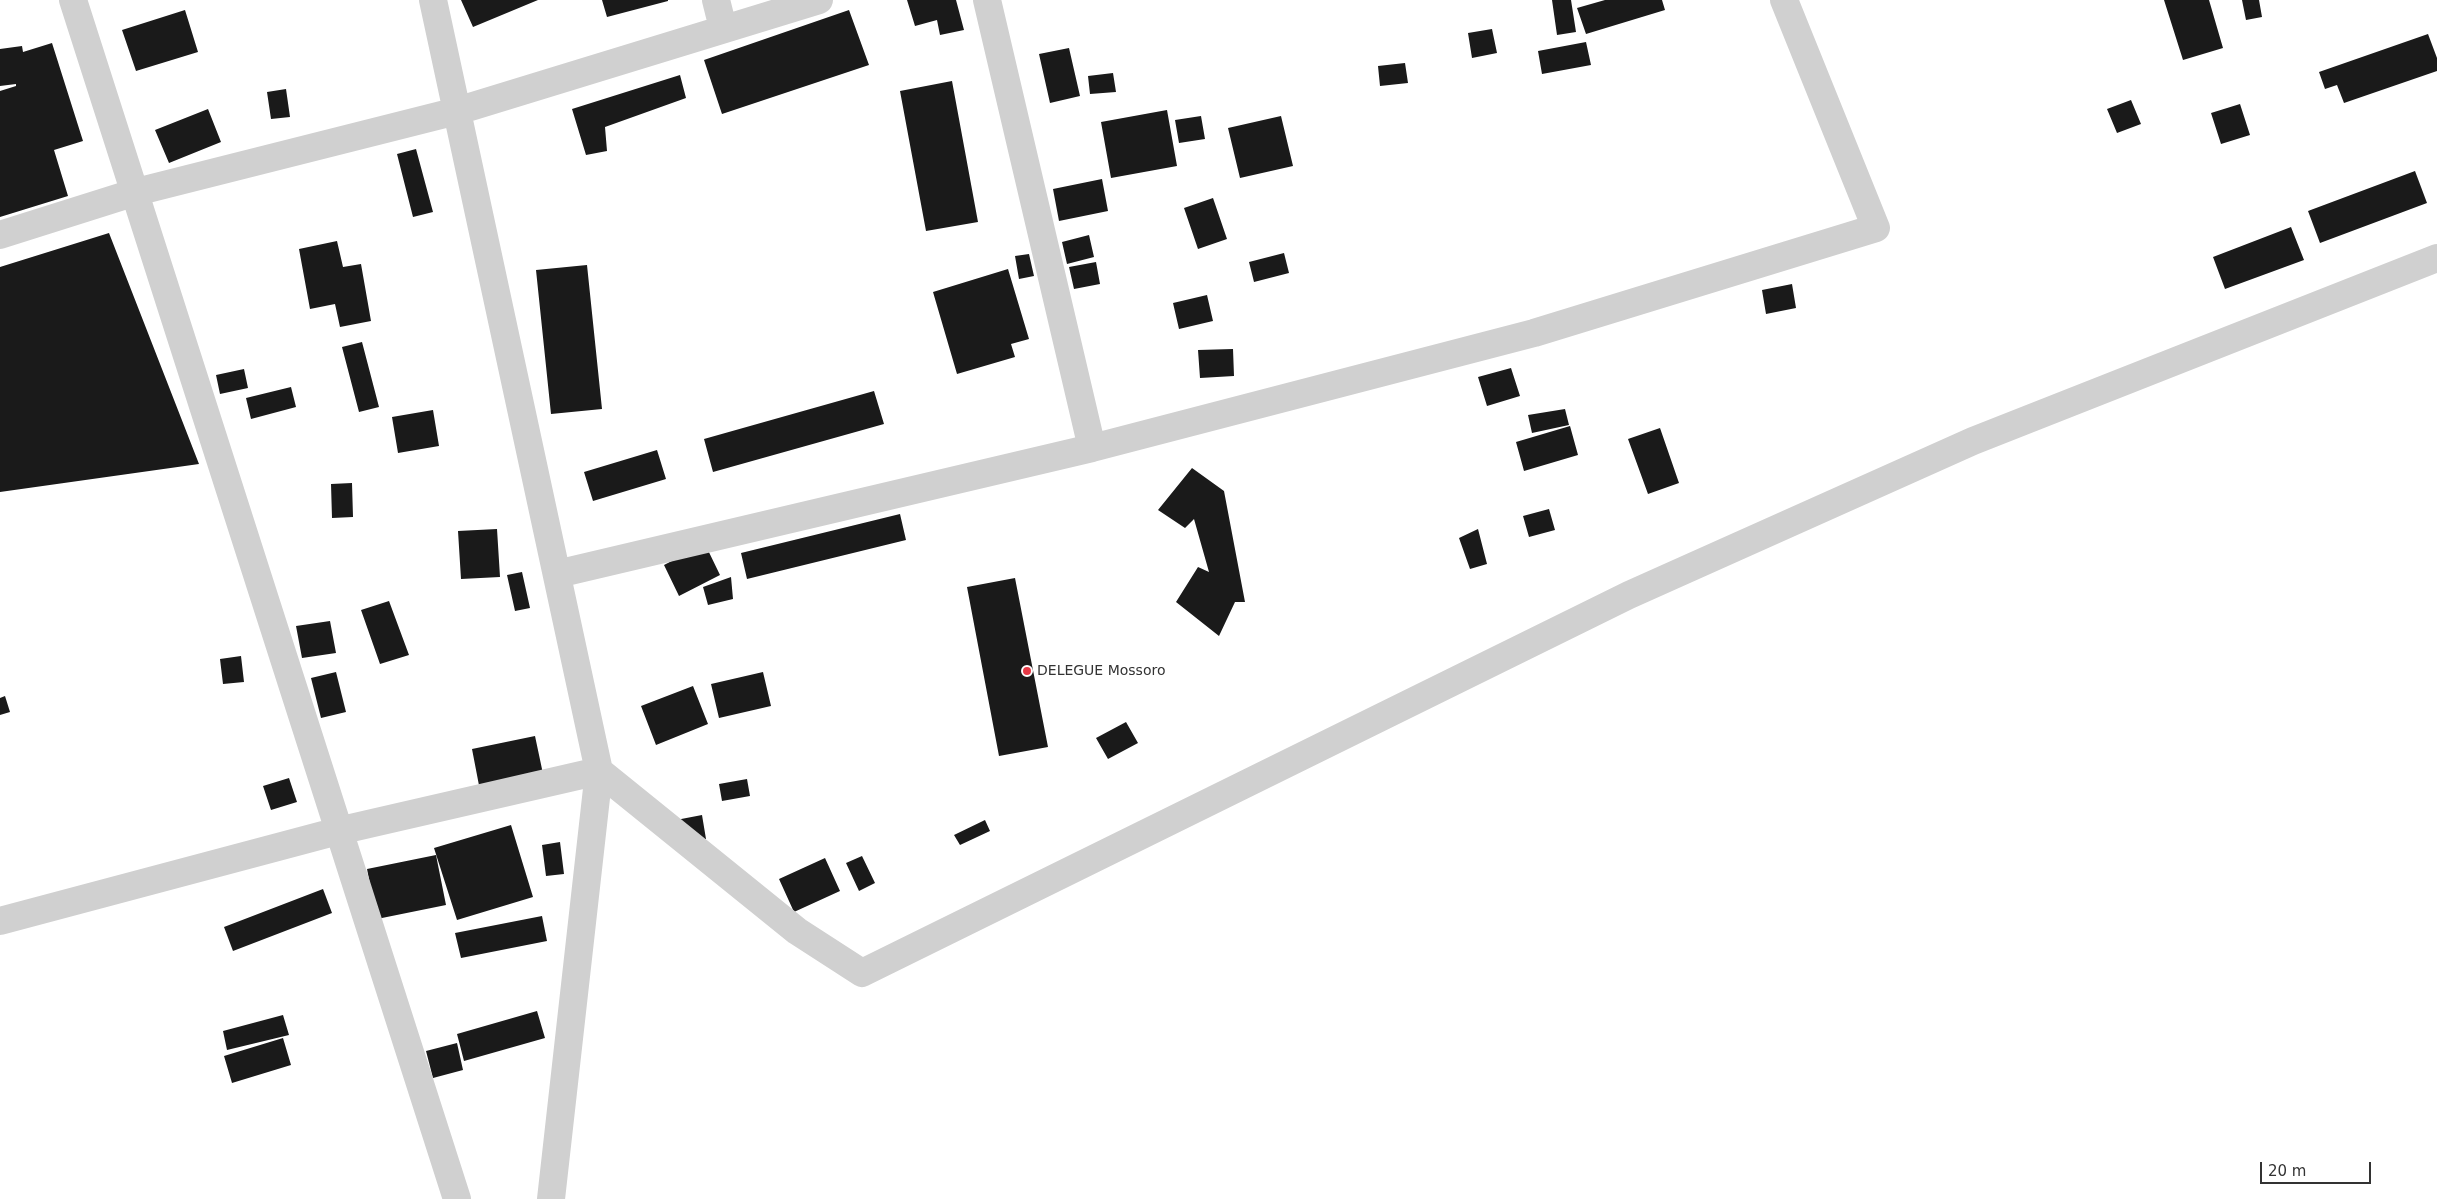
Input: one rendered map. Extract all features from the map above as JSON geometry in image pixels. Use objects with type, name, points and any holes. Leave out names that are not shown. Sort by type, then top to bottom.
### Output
[{"type":"street","points":[[73,0],[136,192],[338,831],[458,1199]]},
{"type":"street","points":[[433,0],[599,771],[551,1199]]},
{"type":"street","points":[[716,0],[723,28]]},
{"type":"street","points":[[0,235],[136,192],[456,111],[819,0]]},
{"type":"street","points":[[988,0],[1092,448]]},
{"type":"street","points":[[557,574],[1092,448],[1534,333],[1876,228],[1784,0]]},
{"type":"street","points":[[599,771],[797,930],[862,974],[1629,595],[1973,441],[2437,258]]},
{"type":"street","points":[[0,921],[338,831],[599,771]]},
{"type":"building","points":[[461,0],[538,0],[473,27]]},
{"type":"building","points":[[602,0],[668,0],[668,1],[607,17]]},
{"type":"building","points":[[907,0],[956,0],[964,30],[940,35],[937,20],[915,26]]},
{"type":"building","points":[[1552,0],[1571,0],[1576,32],[1557,35]]},
{"type":"building","points":[[1605,0],[1662,0],[1665,10],[1586,34],[1577,8]]},
{"type":"building","points":[[2164,0],[2209,0],[2223,48],[2183,60]]},
{"type":"building","points":[[2242,0],[2259,0],[2262,17],[2246,20]]},
{"type":"building","points":[[185,10],[198,52],[136,71],[122,30]]},
{"type":"building","points":[[849,10],[869,65],[722,114],[704,60]]},
{"type":"building","points":[[1492,29],[1497,53],[1472,58],[1468,33]]},
{"type":"building","points":[[2428,34],[2437,58],[2437,71],[2344,103],[2337,85],[2325,89],[2319,72]]},
{"type":"building","points":[[1586,42],[1591,65],[1542,74],[1538,51]]},
{"type":"building","points":[[52,43],[83,141],[54,150],[68,196],[0,217],[0,91],[16,86],[16,84],[0,86],[0,49],[22,46],[23,52]]},
{"type":"building","points":[[1069,48],[1080,96],[1050,103],[1039,54]]},
{"type":"building","points":[[1405,63],[1408,83],[1380,86],[1378,66]]},
{"type":"building","points":[[1113,73],[1116,92],[1090,94],[1088,76]]},
{"type":"building","points":[[680,75],[686,98],[605,127],[607,151],[586,155],[572,109]]},
{"type":"building","points":[[952,81],[978,222],[926,231],[900,91]]},
{"type":"building","points":[[286,89],[290,117],[271,119],[267,92]]},
{"type":"building","points":[[2131,100],[2141,124],[2117,133],[2107,109]]},
{"type":"building","points":[[2240,104],[2250,135],[2221,144],[2211,113]]},
{"type":"building","points":[[208,109],[221,142],[169,163],[155,130]]},
{"type":"building","points":[[1167,110],[1177,166],[1111,178],[1101,122]]},
{"type":"building","points":[[1201,116],[1205,139],[1179,143],[1175,120]]},
{"type":"building","points":[[1281,116],[1293,166],[1240,178],[1228,128]]},
{"type":"building","points":[[416,149],[433,212],[413,217],[397,154]]},
{"type":"building","points":[[2415,171],[2427,203],[2320,243],[2308,211]]},
{"type":"building","points":[[1102,179],[1108,211],[1059,221],[1053,189]]},
{"type":"building","points":[[1213,198],[1227,239],[1198,249],[1184,208]]},
{"type":"building","points":[[2291,227],[2304,260],[2225,289],[2213,257]]},
{"type":"building","points":[[109,233],[199,464],[0,492],[0,267]]},
{"type":"building","points":[[1089,235],[1094,257],[1067,264],[1062,242]]},
{"type":"building","points":[[337,241],[343,267],[361,264],[371,321],[340,327],[335,304],[310,309],[299,249]]},
{"type":"building","points":[[1284,253],[1289,273],[1254,282],[1249,262]]},
{"type":"building","points":[[1029,254],[1034,276],[1019,279],[1015,256]]},
{"type":"building","points":[[1096,262],[1100,284],[1074,289],[1069,267]]},
{"type":"building","points":[[587,265],[602,409],[551,414],[536,270]]},
{"type":"building","points":[[1008,269],[1029,339],[1011,344],[1015,357],[957,374],[933,292]]},
{"type":"building","points":[[1792,284],[1796,308],[1766,314],[1762,290]]},
{"type":"building","points":[[1207,295],[1213,321],[1179,329],[1173,303]]},
{"type":"building","points":[[362,342],[379,407],[359,412],[342,347]]},
{"type":"building","points":[[1233,349],[1234,376],[1200,378],[1198,350]]},
{"type":"building","points":[[1511,368],[1520,396],[1487,406],[1478,377]]},
{"type":"building","points":[[244,369],[248,388],[220,394],[216,375]]},
{"type":"building","points":[[291,387],[296,407],[251,419],[246,398]]},
{"type":"building","points":[[874,391],[884,424],[713,472],[704,439]]},
{"type":"building","points":[[1565,409],[1569,425],[1532,433],[1528,415]]},
{"type":"building","points":[[433,410],[439,446],[398,453],[392,417]]},
{"type":"building","points":[[1570,426],[1578,455],[1524,471],[1516,442]]},
{"type":"building","points":[[1660,428],[1679,483],[1648,494],[1628,439]]},
{"type":"building","points":[[657,450],[666,479],[593,501],[584,472]]},
{"type":"building","points":[[1192,468],[1224,491],[1245,602],[1235,602],[1219,636],[1176,602],[1198,567],[1209,572],[1194,519],[1185,528],[1158,510]]},
{"type":"building","points":[[352,483],[353,517],[332,518],[331,484]]},
{"type":"building","points":[[1549,509],[1555,530],[1529,537],[1523,516]]},
{"type":"building","points":[[900,514],[906,540],[747,579],[741,553]]},
{"type":"building","points":[[497,529],[500,577],[461,579],[458,531]]},
{"type":"building","points":[[1478,529],[1487,564],[1470,569],[1459,538]]},
{"type":"building","points":[[705,544],[720,575],[679,596],[664,565]]},
{"type":"building","points":[[522,572],[530,608],[515,611],[507,575]]},
{"type":"building","points":[[731,577],[733,599],[708,605],[703,587]]},
{"type":"building","points":[[1015,578],[1048,747],[999,756],[967,587]]},
{"type":"building","points":[[389,601],[409,655],[380,664],[361,610]]},
{"type":"building","points":[[330,621],[336,653],[302,658],[296,626]]},
{"type":"building","points":[[241,656],[244,682],[223,684],[220,659]]},
{"type":"building","points":[[336,672],[346,712],[321,718],[311,678]]},
{"type":"building","points":[[763,672],[771,706],[719,718],[711,684]]},
{"type":"building","points":[[693,686],[708,724],[656,745],[641,706]]},
{"type":"building","points":[[5,696],[10,712],[0,715],[0,698]]},
{"type":"building","points":[[1126,722],[1138,743],[1108,759],[1096,738]]},
{"type":"building","points":[[535,736],[546,788],[482,801],[472,749]]},
{"type":"building","points":[[289,778],[297,802],[271,810],[263,786]]},
{"type":"building","points":[[747,779],[750,796],[722,801],[719,784]]},
{"type":"building","points":[[702,815],[706,839],[681,843],[676,820]]},
{"type":"building","points":[[985,820],[990,831],[960,845],[954,835]]},
{"type":"building","points":[[511,825],[533,897],[457,920],[434,848]]},
{"type":"building","points":[[560,842],[564,874],[546,876],[542,845]]},
{"type":"building","points":[[436,855],[446,905],[377,919],[367,869]]},
{"type":"building","points":[[862,856],[875,883],[859,891],[846,863]]},
{"type":"building","points":[[825,858],[840,891],[794,912],[779,879]]},
{"type":"building","points":[[323,889],[332,913],[233,951],[224,927]]},
{"type":"building","points":[[542,916],[547,941],[461,958],[455,933]]},
{"type":"building","points":[[537,1011],[545,1038],[464,1061],[457,1034]]},
{"type":"building","points":[[283,1015],[289,1035],[227,1050],[223,1031]]},
{"type":"building","points":[[283,1038],[291,1065],[232,1083],[224,1056]]},
{"type":"building","points":[[457,1043],[463,1070],[433,1078],[426,1051]]},
{"type":"place","name":"DELEGUE Mossoro","points":[[1027,671]]}]
